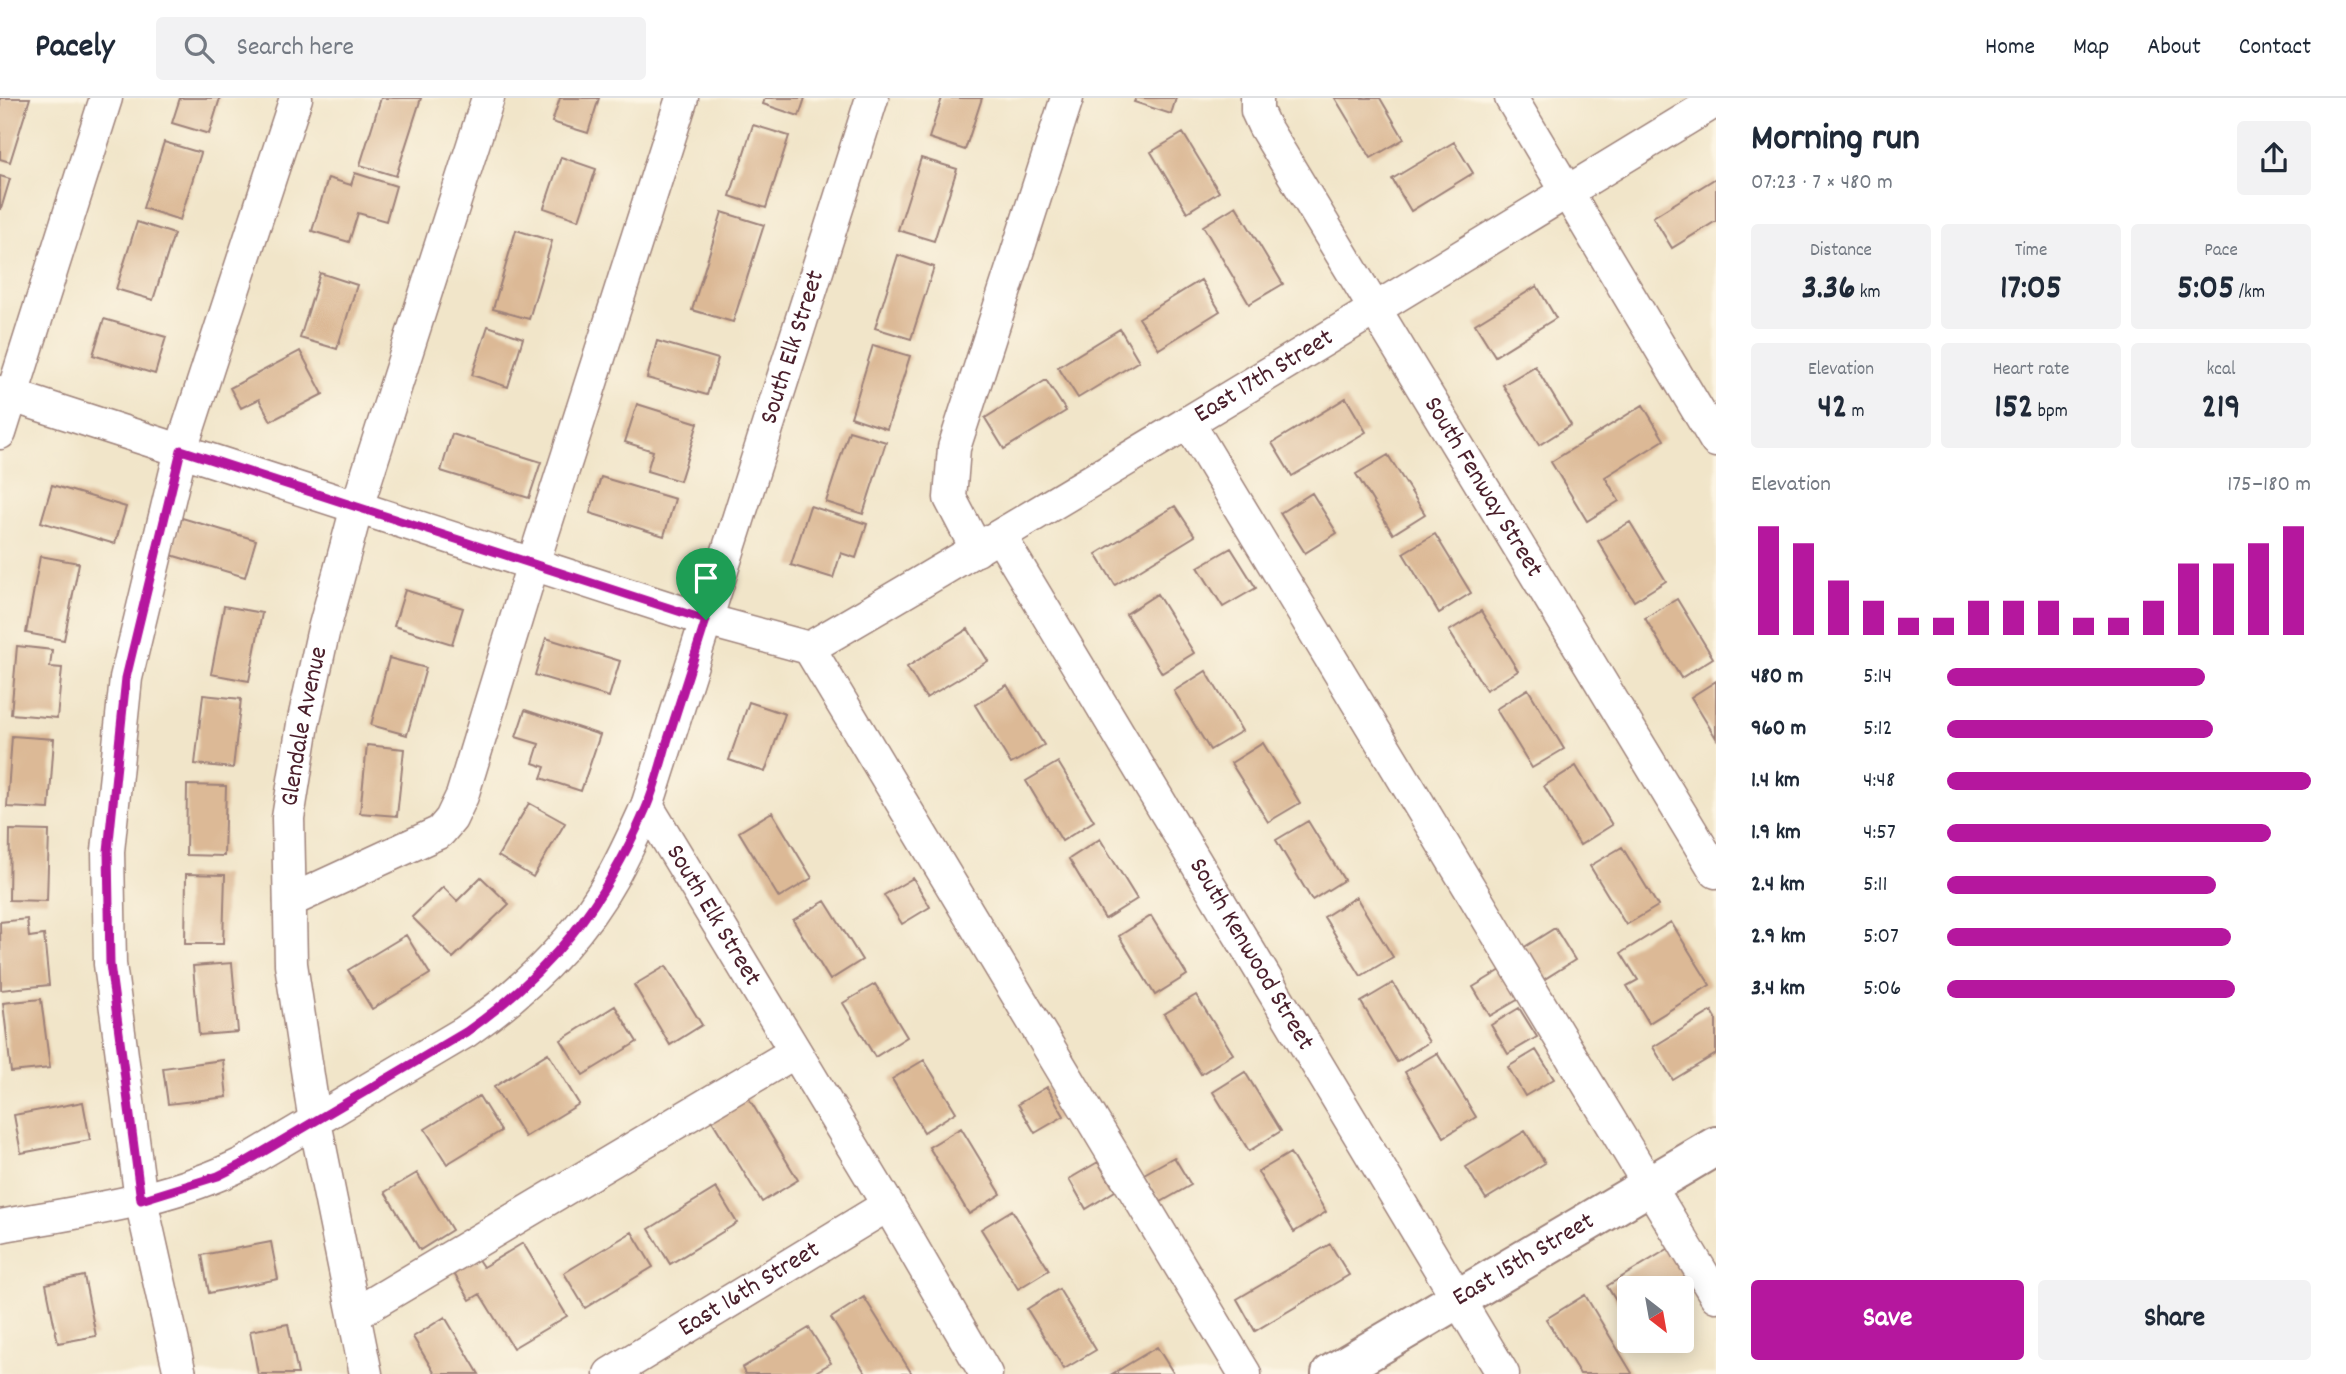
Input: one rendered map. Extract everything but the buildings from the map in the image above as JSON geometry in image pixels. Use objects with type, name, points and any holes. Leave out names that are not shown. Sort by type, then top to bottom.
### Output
[{"type":"main road","name":"East 15th Street","points":[[1331,1374],[1716,1146]]},
{"type":"street","points":[[0,433],[5,394],[106,98]]},
{"type":"street","points":[[180,1374],[141,1200],[110,964],[108,851],[126,678],[181,450],[296,98]]},
{"type":"street","name":"Glendale Avenue","points":[[366,1374],[315,1122],[291,964],[288,818],[303,724],[323,634],[357,507],[488,98]]},
{"type":"street","points":[[290,901],[440,832],[451,819],[462,796],[682,98]]},
{"type":"street","name":"South Elk Street","points":[[872,98],[647,806],[888,1205],[978,1371]]},
{"type":"street","name":"South Kenwood Street","points":[[1067,98],[954,448],[950,498],[989,543],[1503,1374]]},
{"type":"street","name":"South Fenway Street","points":[[1257,98],[1257,111],[1264,126],[1716,873]]},
{"type":"street","points":[[1511,98],[1716,441]]},
{"type":"street","name":"East 17th Street","points":[[809,648],[989,543],[1716,102]]},
{"type":"street","points":[[5,394],[706,620],[809,648],[1245,1374]]},
{"type":"street","points":[[1188,422],[1716,1296]]},
{"type":"street","points":[[0,1226],[141,1200],[218,1176],[466,1032],[499,1009],[529,983],[592,910],[612,879],[647,806]]},
{"type":"street","points":[[355,1314],[795,1052]]},
{"type":"street","name":"East 16th Street","points":[[610,1374],[888,1205]]},
{"type":"route","points":[[181,450],[706,620],[647,806],[612,879],[592,910],[529,983],[499,1009],[466,1032],[244,1163],[218,1176],[141,1200],[110,964],[108,851],[126,678],[181,450]]}]
